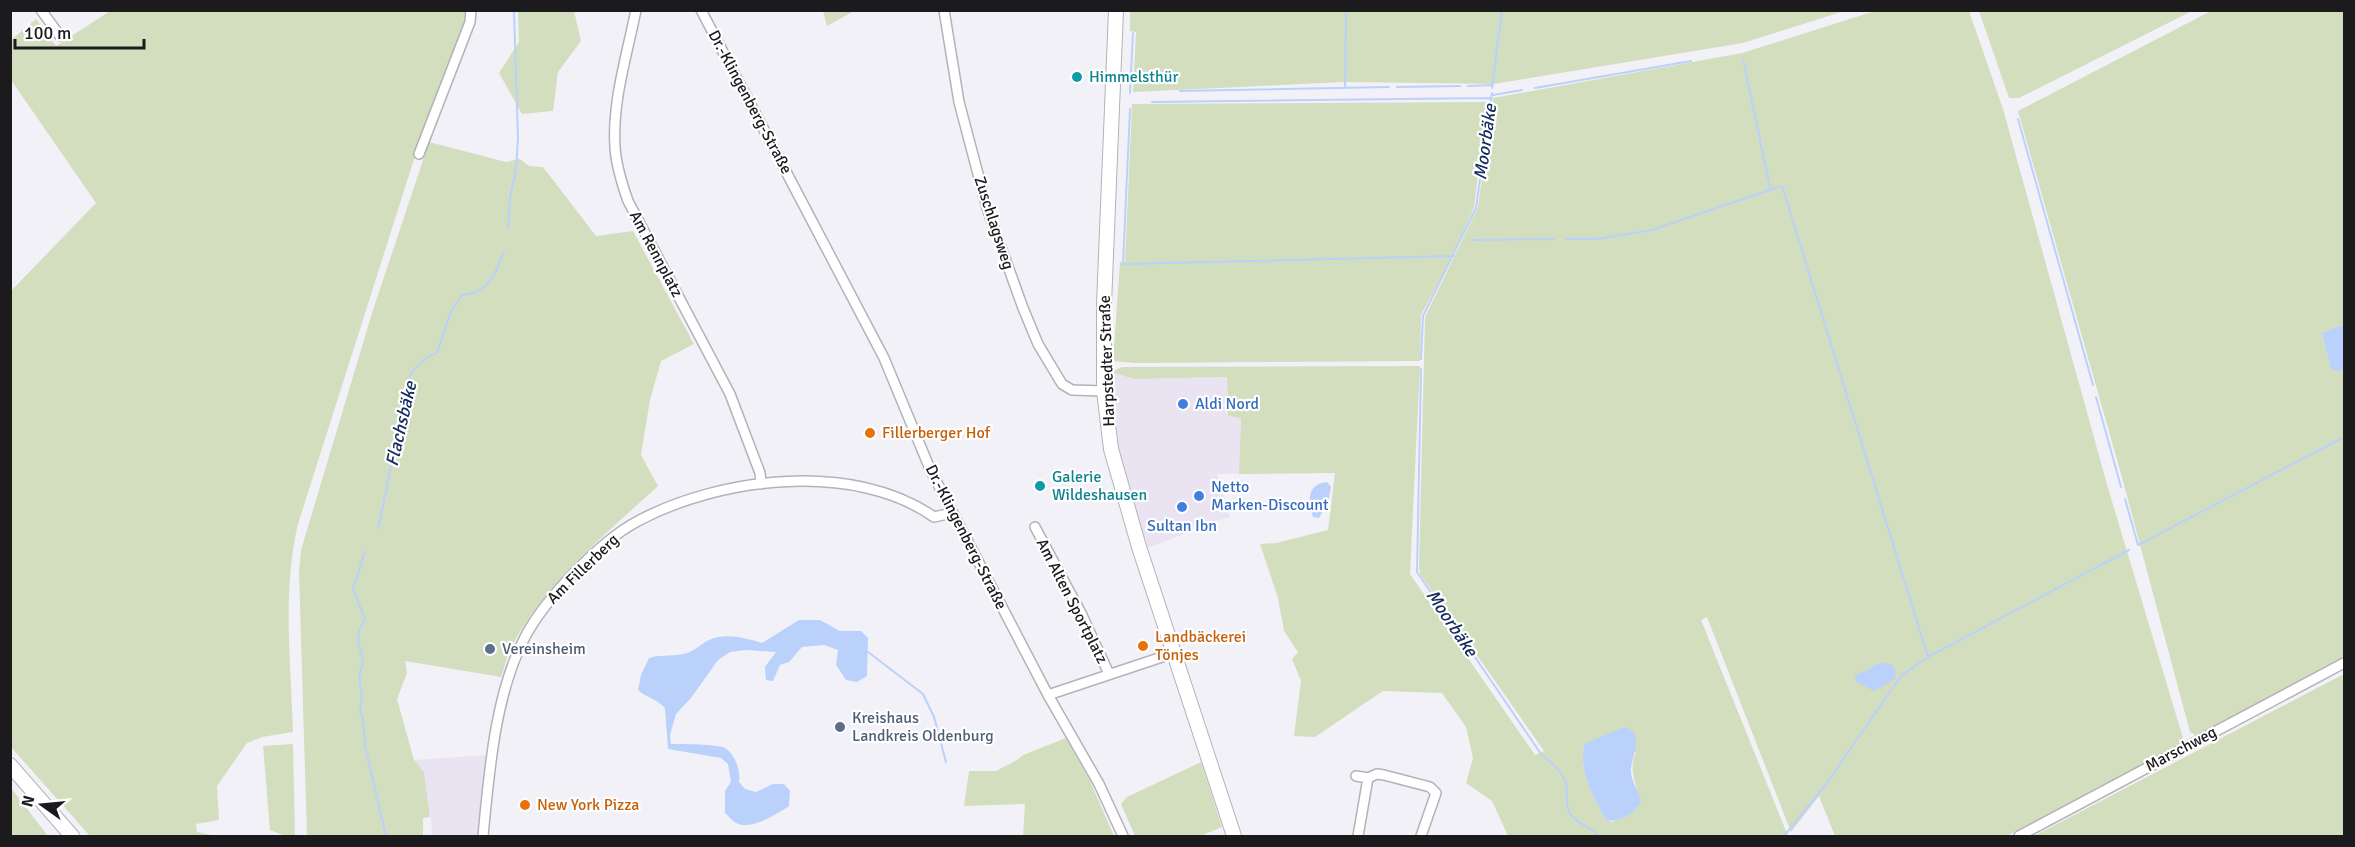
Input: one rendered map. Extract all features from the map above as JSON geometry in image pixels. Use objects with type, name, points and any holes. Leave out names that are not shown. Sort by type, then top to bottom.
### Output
[{"type":"main road","name":"Harpstedter Straße","points":[[1116,10],[1104,304],[1104,391],[1115,469],[1234,837]]},
{"type":"main road","points":[[10,765],[72,837]]},
{"type":"street","points":[[41,10],[60,36]]},
{"type":"street","points":[[419,154],[471,22],[471,10]]},
{"type":"street","name":"Am Rennplatz","points":[[636,10],[615,118],[617,168],[628,201],[730,394],[760,473],[761,484]]},
{"type":"street","name":"Dr.-Klingenberg-Straße","points":[[701,10],[884,358],[930,469],[952,513],[1048,695],[1099,784],[1123,837]]},
{"type":"street","name":"Zuschlagsweg","points":[[944,10],[959,102],[987,208],[1038,344],[1062,384],[1072,390],[1104,391]]},
{"type":"street","name":"Am Fillerberg","points":[[483,837],[490,766],[513,663],[525,636],[544,607],[611,539],[638,521],[679,502],[716,491],[761,484],[807,481],[851,485],[891,494],[918,506],[934,517],[952,513]]},
{"type":"street","name":"Am Alten Sportplatz","points":[[1035,527],[1081,613],[1109,674]]},
{"type":"street","name":"Am Alten Sportplatz","points":[[1048,695],[1174,653]]},
{"type":"street","name":"Marschweg","points":[[2019,837],[2344,663]]},
{"type":"street","points":[[1356,776],[1368,778],[1377,774],[1384,775],[1430,787],[1436,793],[1421,837]]},
{"type":"street","points":[[1359,837],[1368,778]]},
{"type":"shaded area","points":[[1111,372],[1134,379],[1227,377],[1228,416],[1241,417],[1239,474],[1217,474],[1230,517],[1192,527],[1184,534],[1148,548],[1120,462],[1113,411]]},
{"type":"shaded area","points":[[488,755],[480,836],[431,836],[424,772],[414,760]]},
{"type":"green space","points":[[823,10],[854,11],[827,26]]},
{"type":"green space","points":[[1130,10],[1844,11],[1743,43],[1494,84],[1346,82],[1133,92],[1136,32],[1130,31]]},
{"type":"green space","points":[[1979,10],[2192,11],[2019,98],[2009,98]]},
{"type":"green space","points":[[110,11],[467,11],[467,19],[416,153],[298,524],[293,549],[289,601],[293,732],[262,737],[247,743],[217,786],[219,820],[196,824],[197,832],[216,836],[90,836],[11,747],[10,292],[96,203],[11,80],[11,40],[36,19],[56,46]]},
{"type":"green space","points":[[518,11],[574,11],[581,41],[558,72],[553,111],[522,114],[499,73],[519,42]]},
{"type":"green space","points":[[1875,11],[1969,11],[2003,109],[2108,488],[2183,738],[2182,743],[2007,836],[1835,836],[1819,796],[1791,832],[1707,617],[1701,620],[1788,836],[1508,836],[1492,801],[1466,783],[1473,758],[1466,727],[1442,693],[1383,691],[1315,737],[1294,736],[1301,681],[1292,659],[1298,652],[1284,631],[1278,598],[1260,544],[1276,543],[1328,530],[1335,473],[1239,474],[1241,418],[1228,416],[1227,377],[1134,379],[1111,372],[1122,367],[1420,366],[1410,574],[1535,755],[1544,751],[1420,574],[1425,317],[1478,207],[1493,98],[1742,53]],"holes":[[[1584,744],[1636,752],[1633,760],[1633,774],[1638,793],[1638,808],[1612,822],[1606,820],[1585,774]]]},
{"type":"green space","points":[[2211,11],[2344,11],[2344,324],[2322,333],[2338,372],[2344,370],[2344,658],[2197,736],[2190,732],[2123,481],[2018,111]]},
{"type":"green space","points":[[1487,102],[1474,208],[1454,254],[1421,315],[1420,361],[1135,363],[1113,361],[1120,262],[1125,262],[1132,104]]},
{"type":"green space","points":[[429,142],[506,162],[520,159],[529,166],[543,167],[596,236],[633,231],[694,344],[661,361],[650,400],[641,455],[658,486],[578,560],[541,601],[512,646],[501,677],[405,661],[407,673],[397,699],[414,760],[424,772],[430,817],[423,818],[423,836],[307,836],[299,572],[301,550],[372,313]]},
{"type":"green space","points":[[2344,674],[2344,836],[2034,836]]},
{"type":"green space","points":[[1066,738],[1090,781],[1114,836],[1023,836],[1025,804],[964,806],[969,771],[996,771],[1023,755]]},
{"type":"green space","points":[[293,744],[295,836],[285,836],[270,830],[263,746]]},
{"type":"green space","points":[[1201,762],[1222,827],[1200,836],[1135,836],[1121,804],[1127,797]]},
{"type":"green space","points":[[11,788],[48,836],[11,836]]},
{"type":"water","points":[[2344,324],[2344,370],[2338,372],[2331,368],[2322,333]]},
{"type":"water","points":[[1327,482],[1331,487],[1328,503],[1319,518],[1313,517],[1310,505],[1312,490],[1320,483]]},
{"type":"water","points":[[799,620],[820,620],[840,631],[861,631],[868,638],[867,676],[857,682],[846,680],[836,665],[838,650],[824,645],[802,647],[789,662],[780,665],[773,681],[766,680],[765,667],[776,652],[746,650],[730,652],[718,660],[691,698],[676,714],[670,735],[671,744],[725,748],[734,758],[739,773],[739,782],[745,789],[756,792],[773,784],[784,784],[790,791],[789,806],[764,820],[742,825],[725,813],[725,791],[731,782],[728,764],[721,758],[668,749],[665,708],[638,690],[641,675],[649,658],[687,653],[714,638],[727,636],[762,643]]},
{"type":"water","points":[[1881,663],[1891,664],[1896,670],[1895,679],[1874,691],[1857,682],[1854,676]]},
{"type":"water","points":[[1625,727],[1632,730],[1636,740],[1631,772],[1640,796],[1639,805],[1628,815],[1617,820],[1606,820],[1585,774],[1584,744]]},
{"type":"waterway","name":"Flachsbäke","points":[[508,228],[518,138],[514,10]]},
{"type":"waterway","points":[[1345,88],[1346,10]]},
{"type":"waterway","name":"Moorbäke","points":[[1492,88],[1502,10]]},
{"type":"waterway","points":[[1130,93],[1133,33]]},
{"type":"waterway","points":[[1743,59],[1770,188]]},
{"type":"waterway","points":[[1535,88],[1691,61]]},
{"type":"waterway","points":[[1468,86],[1492,85]]},
{"type":"waterway","points":[[1397,87],[1460,86]]},
{"type":"waterway","points":[[1180,91],[1389,87]]},
{"type":"waterway","points":[[1493,95],[1522,90]]},
{"type":"waterway","name":"Moorbäke","points":[[1421,359],[1423,316],[1476,208],[1492,93]]},
{"type":"waterway","points":[[1152,102],[1491,98]]},
{"type":"waterway","points":[[1130,109],[1123,264],[1454,256]]},
{"type":"waterway","points":[[2018,119],[2093,385]]},
{"type":"waterway","points":[[1566,239],[1597,239],[1652,230],[1782,186],[1928,657]]},
{"type":"waterway","points":[[1472,240],[1554,239]]},
{"type":"waterway","name":"Flachsbäke","points":[[378,528],[408,380],[420,363],[437,353],[451,311],[462,295],[485,286],[498,267],[504,251]]},
{"type":"waterway","name":"Moorbäke","points":[[1421,369],[1417,572],[1541,754],[1563,776],[1567,787],[1569,812],[1598,836]]},
{"type":"waterway","points":[[2096,397],[2121,487]]},
{"type":"waterway","points":[[2125,499],[2138,545],[2344,437]]},
{"type":"waterway","points":[[1784,836],[1824,787],[1901,676],[1928,657],[2129,550]]},
{"type":"waterway","name":"Flachsbäke","points":[[365,551],[353,589],[365,619],[359,631],[358,641],[363,661],[359,678],[362,694],[360,711],[363,719],[365,746],[386,836]]},
{"type":"waterway","points":[[868,652],[923,694],[934,717],[946,762]]},
{"type":"place","name":"Himmelsthür","points":[[1077,77]]},
{"type":"place","name":"Aldi Nord","points":[[1183,404]]},
{"type":"place","name":"Fillerberger Hof","points":[[870,433]]},
{"type":"place","name":"Galerie Wildeshausen","points":[[1040,486]]},
{"type":"place","name":"Netto Marken-Discount","points":[[1199,496]]},
{"type":"place","name":"Sultan Ibn","points":[[1182,507]]},
{"type":"place","name":"Landbäckerei Tönjes","points":[[1143,646]]},
{"type":"place","name":"Vereinsheim","points":[[490,649]]},
{"type":"place","name":"Kreishaus Landkreis Oldenburg","points":[[840,727]]},
{"type":"place","name":"New York Pizza","points":[[525,805]]}]
